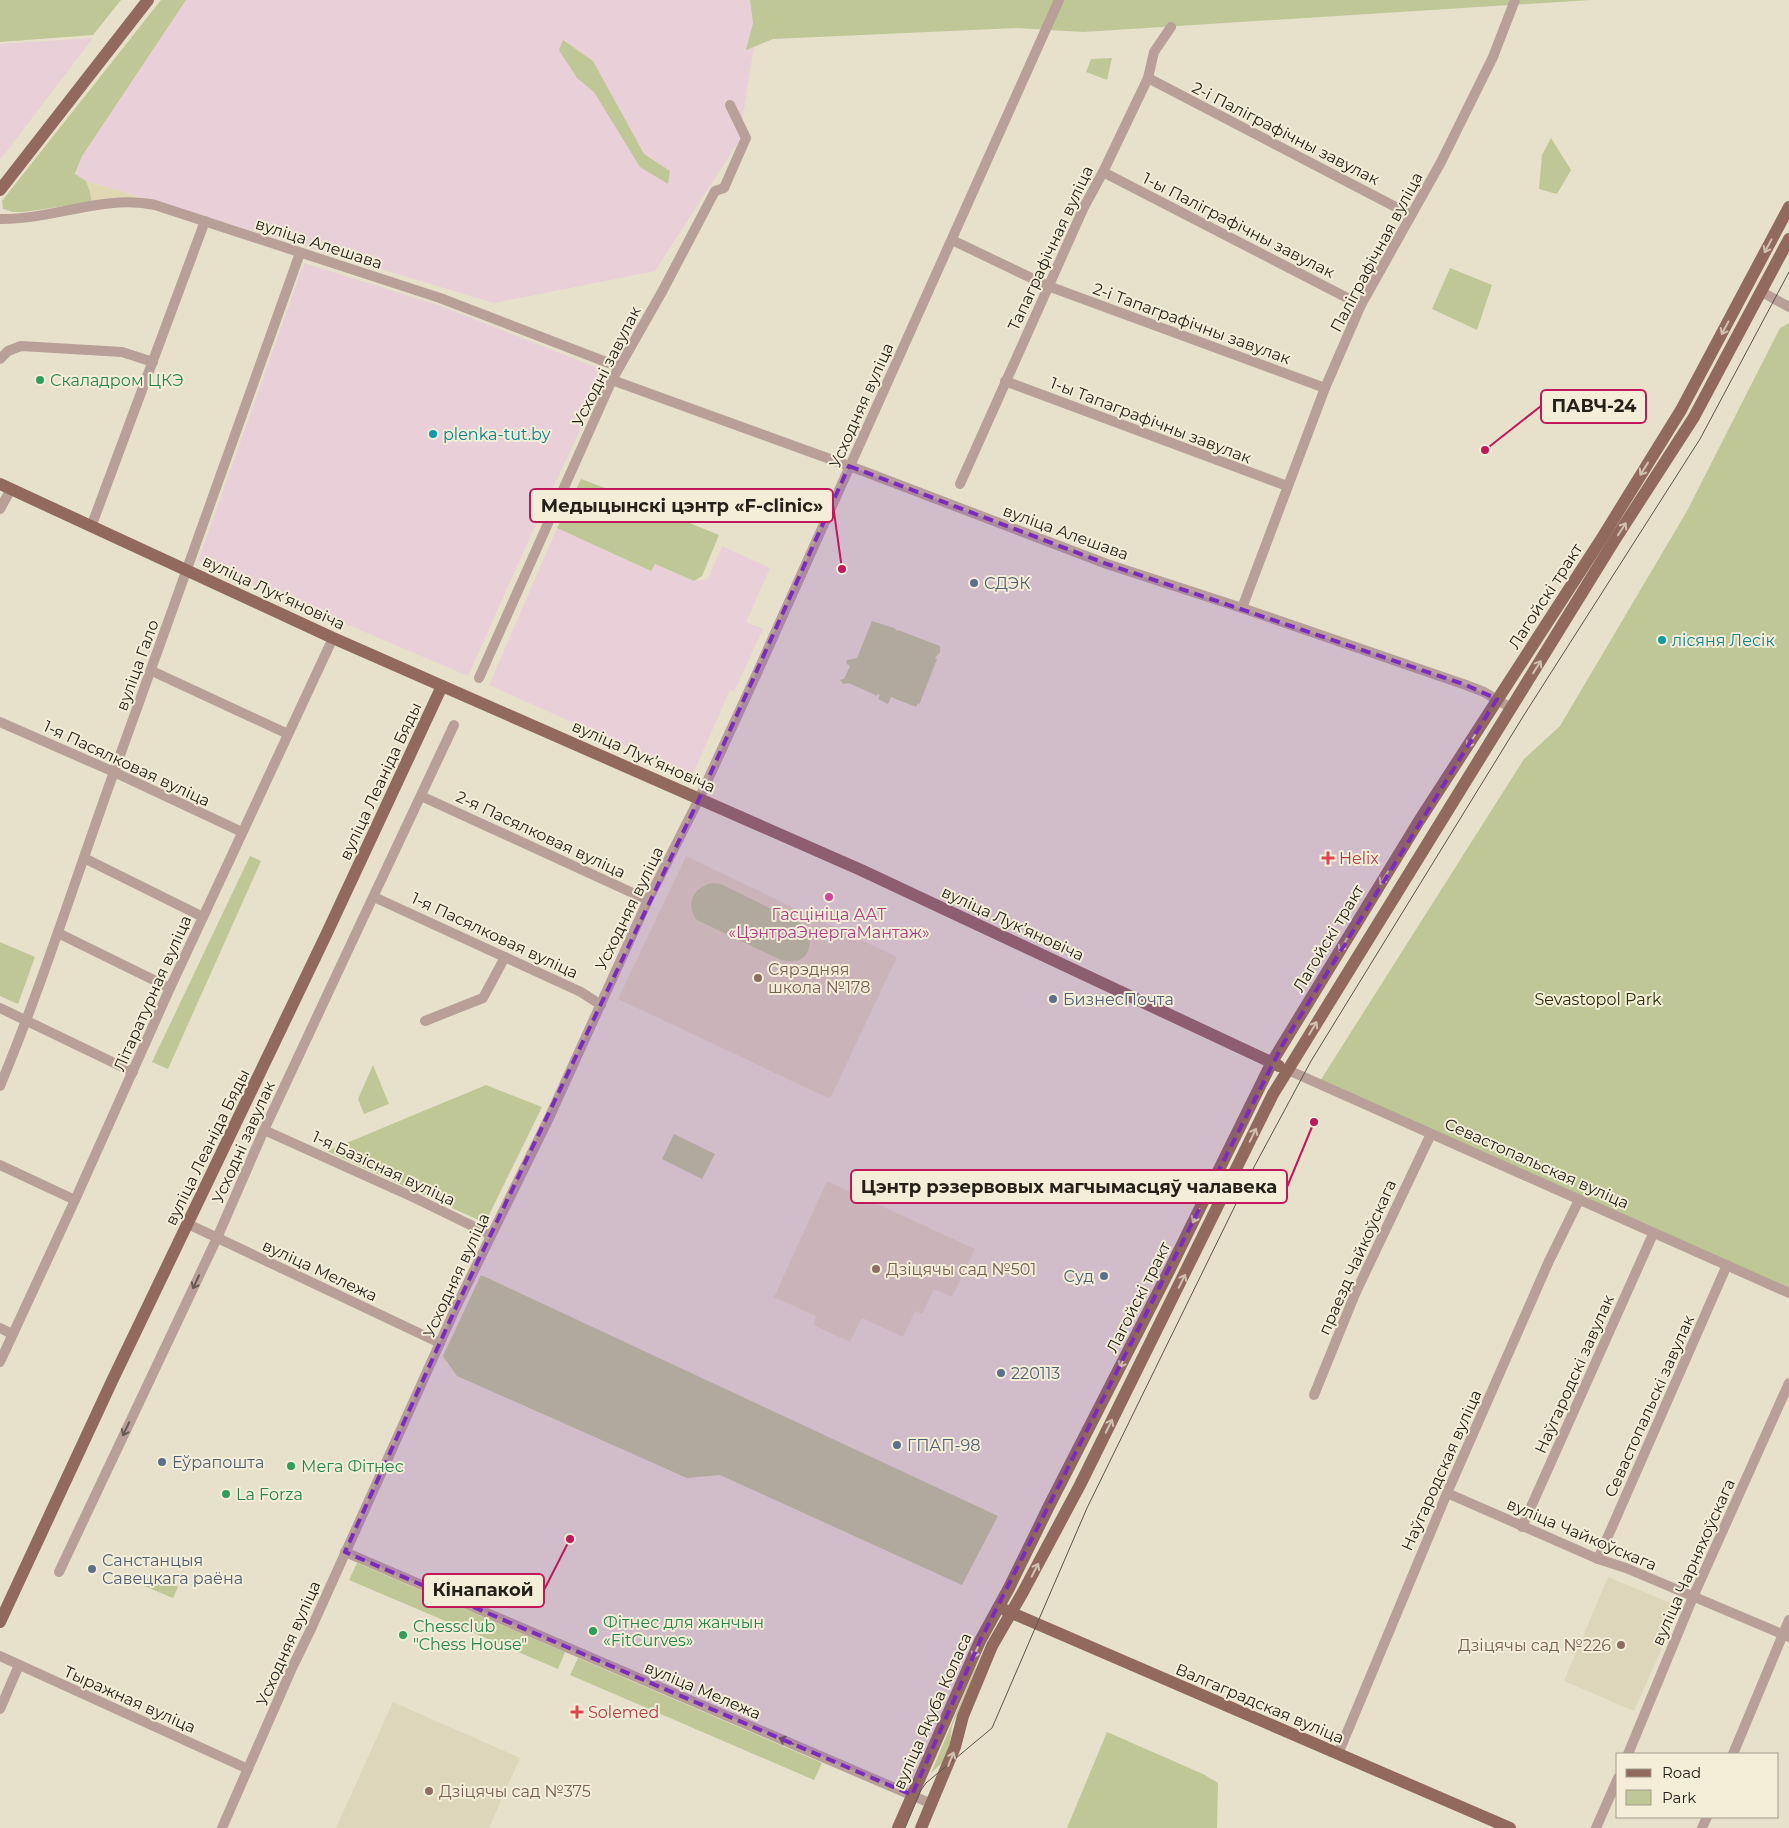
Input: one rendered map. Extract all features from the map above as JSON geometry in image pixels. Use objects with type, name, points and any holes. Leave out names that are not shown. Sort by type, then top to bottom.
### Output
[{"type":"main road","points":[[0,190],[148,0]]},
{"type":"main road","name":"Лагойскі тракт","points":[[998,1607],[1165,1279],[1272,1062],[1414,829],[1602,538],[1681,410],[1789,207]]},
{"type":"main road","name":"Лагойскі тракт","points":[[1011,1613],[1080,1485],[1273,1094],[1614,541],[1694,417],[1789,240]]},
{"type":"main road","points":[[1748,285],[1762,292]]},
{"type":"main road","name":"вуліца Лукʼяновіча","points":[[6,487],[333,638],[954,912],[1272,1062]]},
{"type":"main road","name":"вуліца Леаніда Бяды","points":[[0,1622],[442,686]]},
{"type":"main road","name":"Севастопальская вуліца","points":[[1272,1062],[1288,1070]]},
{"type":"main road","name":"Валгаградская вуліца","points":[[998,1607],[1510,1828]]},
{"type":"main road","name":"вуліца Якуба Коласа","points":[[898,1828],[980,1641],[998,1607]]},
{"type":"main road","name":"вуліца Якуба Коласа","points":[[921,1828],[955,1747],[963,1716],[992,1646],[1011,1613]]},
{"type":"street","name":"Усходняя вуліца","points":[[222,1828],[440,1343],[549,1118],[648,900],[699,799],[1059,0]]},
{"type":"street","name":"Паліграфічная вуліца","points":[[1242,608],[1325,388],[1361,305],[1441,162],[1492,57],[1515,0]]},
{"type":"street","name":"Тапаграфічная вуліца","points":[[960,484],[1084,207],[1148,78],[1154,52],[1171,27]]},
{"type":"street","name":"2-і Паліграфічны завулак","points":[[1148,78],[1411,215]]},
{"type":"street","name":"Усходні завулак","points":[[479,678],[618,367],[663,290],[715,191],[724,188],[746,138],[730,105]]},
{"type":"street","name":"1-ы Паліграфічны завулак","points":[[1103,172],[1361,305]]},
{"type":"street","name":"вуліца Алешава","points":[[0,219],[19,219],[113,203],[134,202],[156,205],[440,298],[618,367]]},
{"type":"street","points":[[91,527],[205,221]]},
{"type":"street","name":"2-і Тапаграфічны завулак","points":[[952,240],[1048,286],[1325,388]]},
{"type":"street","name":"вуліца Гало","points":[[0,1086],[27,1020],[300,253]]},
{"type":"street","points":[[1762,292],[1789,307]]},
{"type":"street","points":[[0,359],[8,351],[21,346],[122,352],[153,362]]},
{"type":"street","name":"вуліца Алешава","points":[[612,380],[849,466],[1107,564],[1466,685],[1497,699],[1511,708]]},
{"type":"street","name":"1-ы Тапаграфічны завулак","points":[[1005,381],[1287,486]]},
{"type":"street","points":[[0,509],[6,487]]},
{"type":"street","name":"Літаратурная вуліца","points":[[0,1362],[203,916],[333,638]]},
{"type":"street","points":[[152,671],[288,734]]},
{"type":"street","name":"1-я Пасялковая вуліца","points":[[0,722],[114,772],[242,832]]},
{"type":"street","name":"Усходні завулак","points":[[59,1572],[217,1238],[264,1130],[454,725]]},
{"type":"street","name":"2-я Пасялковая вуліца","points":[[421,796],[648,900]]},
{"type":"street","points":[[84,858],[203,916]]},
{"type":"street","name":"1-я Пасялковая вуліца","points":[[374,897],[581,992],[601,1005]]},
{"type":"street","points":[[58,933],[170,988]]},
{"type":"street","points":[[425,1022],[483,998],[504,957]]},
{"type":"street","points":[[0,1008],[133,1072]]},
{"type":"street","name":"Севастопальская вуліца","points":[[1288,1070],[1789,1293]]},
{"type":"street","name":"1-я Базісная вуліца","points":[[264,1130],[415,1198],[491,1235]]},
{"type":"street","name":"праезд Чайкоўскага","points":[[1314,1394],[1355,1294],[1431,1134]]},
{"type":"street","points":[[0,1165],[75,1200]]},
{"type":"street","name":"Наўгародская вуліца","points":[[1338,1754],[1447,1493],[1549,1261],[1578,1200]]},
{"type":"street","name":"вуліца Мележа","points":[[188,1224],[440,1343]]},
{"type":"street","name":"Наўгародскі завулак","points":[[1522,1527],[1653,1234]]},
{"type":"street","name":"Севастопальскі завулак","points":[[1598,1559],[1728,1265]]},
{"type":"street","points":[[0,1328],[12,1334]]},
{"type":"street","name":"вуліца Чарняхоўскага","points":[[1628,1753],[1693,1597],[1789,1383]]},
{"type":"street","name":"вуліца Чайкоўскага","points":[[1447,1493],[1522,1527],[1598,1559],[1626,1568],[1786,1636]]},
{"type":"street","name":"вуліца Мележа","points":[[345,1552],[932,1804]]},
{"type":"street","points":[[1733,1753],[1786,1636],[1789,1620]]},
{"type":"street","name":"Тыражная вуліца","points":[[0,1656],[248,1769]]},
{"type":"street","points":[[0,1709],[19,1665]]},
{"type":"street","points":[[1596,1828],[1616,1783]]},
{"type":"highlighted area","points":[[849,466],[1107,564],[1466,685],[1497,699],[1283,1044],[980,1641],[912,1795],[345,1552],[457,1305],[699,799]]},
{"type":"shaded area","points":[[186,0],[750,0],[755,40],[739,141],[655,271],[494,303],[86,181],[76,175],[82,155]]},
{"type":"shaded area","points":[[93,38],[0,160],[0,44]]},
{"type":"shaded area","points":[[304,263],[441,306],[608,372],[539,517],[468,676],[198,561]]},
{"type":"shaded area","points":[[557,528],[651,571],[654,564],[694,581],[708,579],[722,546],[770,568],[746,622],[763,629],[734,692],[730,690],[692,776],[489,685]]},
{"type":"shaded area","name":"Сярэдняя школа №178","points":[[686,856],[897,957],[830,1099],[618,999]]},
{"type":"shaded area","name":"Дзіцячы сад №501","points":[[827,1181],[975,1249],[952,1297],[934,1289],[922,1314],[915,1311],[903,1337],[862,1318],[850,1342],[813,1325],[816,1316],[774,1297]]},
{"type":"shaded area","name":"Дзіцячы сад №226","points":[[1608,1577],[1680,1607],[1634,1711],[1564,1681]]},
{"type":"shaded area","name":"Дзіцячы сад №375","points":[[393,1702],[520,1758],[489,1828],[336,1828]]},
{"type":"green space","points":[[0,0],[121,0],[93,35],[0,42]]},
{"type":"green space","points":[[161,0],[186,0],[82,156],[75,174],[86,181],[92,202],[24,212],[13,212],[3,209],[2,201],[5,197]]},
{"type":"green space","points":[[750,0],[1591,0],[1083,32],[1017,28],[773,39],[746,50],[753,23]]},
{"type":"green space","points":[[563,40],[593,61],[644,154],[670,171],[668,184],[640,167],[594,92],[577,78],[559,50]]},
{"type":"green space","points":[[1112,58],[1107,80],[1086,72],[1091,59]]},
{"type":"green space","points":[[1551,138],[1571,170],[1557,194],[1539,189],[1542,155]]},
{"type":"green space","points":[[1450,268],[1492,285],[1477,330],[1432,309]]},
{"type":"green space","name":"Sevastopol Park","points":[[1789,323],[1789,1293],[1320,1081],[1524,759],[1560,726],[1687,511],[1780,328]]},
{"type":"green space","points":[[581,479],[638,500],[638,502],[719,535],[702,576],[694,581],[655,564],[651,571],[557,528]]},
{"type":"green space","points":[[872,621],[940,646],[940,652],[935,658],[937,659],[919,705],[918,703],[916,707],[891,697],[888,704],[878,699],[880,695],[877,694],[877,696],[849,683],[843,684],[840,680],[844,679],[850,666],[846,663],[847,660],[857,658]]},
{"type":"green space","points":[[250,856],[261,861],[168,1069],[152,1062]]},
{"type":"green space","points":[[712,883],[721,884],[802,924],[810,942],[805,956],[796,961],[781,960],[697,920],[691,908],[693,897],[700,888]]},
{"type":"green space","points":[[0,942],[35,957],[18,1004],[0,996]]},
{"type":"green space","points":[[373,1065],[389,1104],[364,1114],[358,1099]]},
{"type":"green space","points":[[486,1085],[542,1107],[485,1223],[327,1151]]},
{"type":"green space","points":[[674,1134],[715,1154],[702,1179],[662,1159]]},
{"type":"green space","points":[[481,1275],[998,1516],[962,1585],[720,1475],[687,1478],[457,1376],[443,1356]]},
{"type":"green space","points":[[357,1563],[565,1652],[558,1669],[349,1580]]},
{"type":"green space","points":[[150,1574],[178,1587],[173,1598],[144,1586]]},
{"type":"green space","points":[[578,1658],[822,1763],[814,1780],[570,1675]]},
{"type":"green space","points":[[975,1668],[952,1726],[950,1743],[943,1762],[931,1773]]},
{"type":"green space","points":[[1107,1732],[1203,1774],[1218,1783],[1217,1828],[1067,1828]]},
{"type":"sand","points":[[86,181],[139,197],[92,202]]},
{"type":"tram line","points":[[905,1828],[921,1790],[926,1783],[992,1728],[1087,1508],[1254,1167],[1311,1061],[1524,715],[1700,439],[1789,272]]},
{"type":"place","name":"Скаладром ЦКЭ","points":[[40,380]]},
{"type":"place","name":"plenka-tut.by","points":[[433,434]]},
{"type":"place","name":"ПАВЧ-24","points":[[1485,450]]},
{"type":"place","name":"Медыцынскі цэнтр «F-clinic»","points":[[842,569]]},
{"type":"place","name":"СДЭК","points":[[974,583]]},
{"type":"place","name":"лісяня Лесік","points":[[1662,640]]},
{"type":"place","name":"Helix","points":[[1328,858]]},
{"type":"place","name":"Гасцініца ААТ «ЦэнтраЭнергаМантаж»","points":[[829,897]]},
{"type":"place","name":"Сярэдняя школа №178","points":[[758,978]]},
{"type":"place","name":"БизнесПочта","points":[[1053,999]]},
{"type":"place","name":"Цэнтр рэзервовых магчымасцяў чалавека","points":[[1314,1122]]},
{"type":"place","name":"Дзіцячы сад №501","points":[[876,1269]]},
{"type":"place","name":"Суд","points":[[1104,1276]]},
{"type":"place","name":"220113","points":[[1001,1373]]},
{"type":"place","name":"ГПАП-98","points":[[897,1445]]},
{"type":"place","name":"Еўрапошта","points":[[162,1462]]},
{"type":"place","name":"Мега Фітнес","points":[[291,1466]]},
{"type":"place","name":"La Forza","points":[[226,1494]]},
{"type":"place","name":"Кінапакой","points":[[570,1539]]},
{"type":"place","name":"Санстанцыя Савецкага раёна","points":[[92,1569]]},
{"type":"place","name":"Фітнес для жанчын «FitCurves»","points":[[593,1631]]},
{"type":"place","name":"Chessclub \"Chess House\"","points":[[403,1635]]},
{"type":"place","name":"Дзіцячы сад №226","points":[[1621,1645]]},
{"type":"place","name":"Solemed","points":[[577,1712]]},
{"type":"place","name":"Дзіцячы сад №375","points":[[429,1791]]}]
